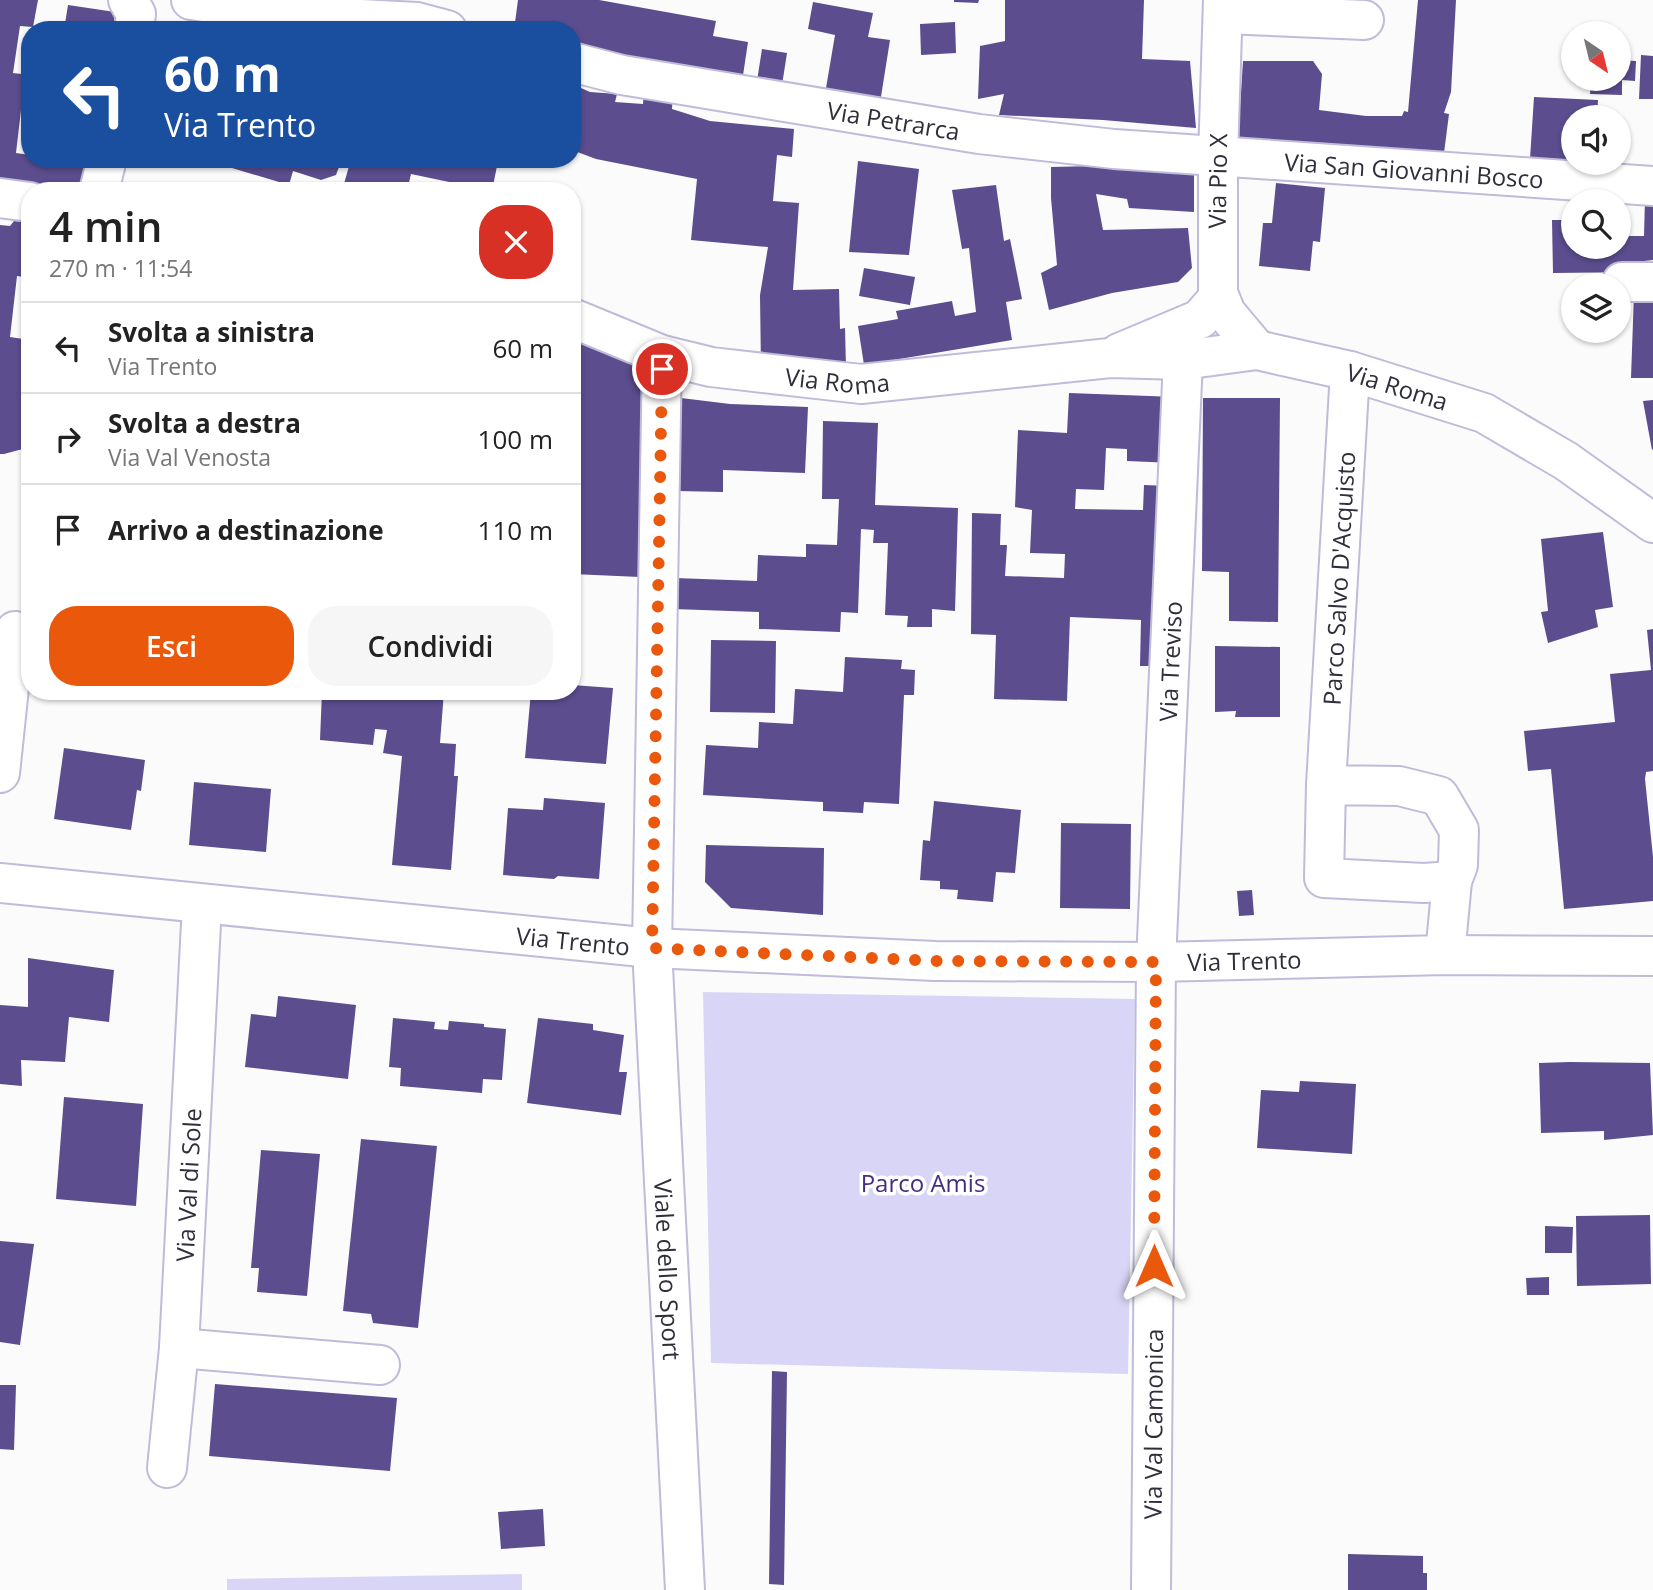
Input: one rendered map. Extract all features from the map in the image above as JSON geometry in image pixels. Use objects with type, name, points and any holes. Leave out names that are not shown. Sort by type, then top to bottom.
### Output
[{"type":"street","points":[[128,0],[136,14],[135,21]]},
{"type":"street","points":[[191,0],[285,15],[398,21]]},
{"type":"street","points":[[1223,7],[1364,20]]},
{"type":"street","name":"Via Pio X","points":[[1223,7],[1216,251],[1219,297],[1226,313],[1257,350]]},
{"type":"street","name":"Via Petrarca","points":[[581,64],[622,75],[979,134],[1218,158]]},
{"type":"street","name":"Via San Giovanni Bosco","points":[[1218,158],[1653,186]]},
{"type":"street","points":[[0,198],[21,201]]},
{"type":"street","name":"Via Roma","points":[[1110,358],[1200,319],[1219,297]]},
{"type":"street","name":"Via Roma","points":[[581,322],[662,355],[715,368],[861,384],[1110,358],[1183,360],[1257,350],[1350,371],[1484,413],[1566,461],[1653,523]]},
{"type":"street","name":"Viale dello Sport","points":[[662,355],[652,948],[685,1590]]},
{"type":"street","name":"Via Treviso","points":[[1156,962],[1183,360]]},
{"type":"street","name":"Parco Salvo D'Acquisto","points":[[1350,371],[1326,785],[1324,878],[1424,883],[1452,881]]},
{"type":"street","points":[[0,774],[15,631]]},
{"type":"street","points":[[1326,785],[1399,786],[1439,796],[1459,830],[1458,865],[1452,881],[1445,955]]},
{"type":"street","name":"Via Trento","points":[[0,883],[652,948],[935,961],[1156,962],[1445,955],[1653,956]]},
{"type":"street","name":"Via Val di Sole","points":[[167,1468],[178,1348],[202,904]]},
{"type":"street","name":"Via Val Camonica","points":[[1151,1590],[1156,962]]},
{"type":"street","points":[[178,1348],[380,1365]]},
{"type":"green space","name":"Parco Amis","points":[[703,992],[1135,999],[1128,1374],[711,1363]]},
{"type":"green space","points":[[522,1574],[522,1590],[227,1590],[227,1579]]},
{"type":"building","points":[[0,0],[38,0],[34,21],[21,21],[13,73],[21,74],[21,110],[16,153],[21,154],[21,168],[88,168],[84,182],[21,182],[21,190],[0,188]]},
{"type":"building","points":[[518,0],[599,0],[716,21],[713,36],[748,42],[742,82],[581,55],[581,21],[515,21]]},
{"type":"building","points":[[954,0],[979,0],[978,3]]},
{"type":"building","points":[[1005,0],[1144,0],[1142,59],[1190,61],[1196,128],[999,115],[1004,94],[978,99],[980,46],[1005,41]]},
{"type":"building","points":[[1418,0],[1456,0],[1451,92],[1444,113],[1449,114],[1444,153],[1302,149],[1238,138],[1243,61],[1313,61],[1322,74],[1319,110],[1366,116],[1402,116],[1404,111],[1408,112]]},
{"type":"building","points":[[813,2],[873,13],[868,37],[890,40],[880,103],[825,94],[835,35],[808,29]]},
{"type":"building","points":[[68,5],[115,12],[114,21],[65,21]]},
{"type":"building","points":[[955,22],[956,53],[921,55],[920,24]]},
{"type":"building","points":[[762,49],[787,53],[782,85],[757,81]]},
{"type":"building","points":[[1641,55],[1653,56],[1653,99],[1639,99]]},
{"type":"building","points":[[1631,61],[1636,61],[1635,81],[1631,81]]},
{"type":"building","points":[[581,88],[590,92],[617,94],[615,102],[643,104],[644,92],[673,94],[672,109],[710,121],[794,129],[792,157],[777,155],[773,201],[799,203],[793,290],[839,289],[840,329],[845,328],[846,368],[761,369],[760,295],[768,247],[691,240],[697,179],[596,159],[581,153]]},
{"type":"building","points":[[1590,91],[1622,91],[1622,95],[1590,94]]},
{"type":"building","points":[[1534,97],[1598,100],[1598,105],[1561,105],[1561,160],[1530,159]]},
{"type":"building","points":[[858,161],[919,169],[909,255],[849,252]]},
{"type":"building","points":[[1093,166],[1194,174],[1194,212],[1129,208],[1127,199],[1096,194],[1103,230],[1188,228],[1192,268],[1178,282],[1112,293],[1049,310],[1041,273],[1057,265],[1051,167]]},
{"type":"building","points":[[232,168],[339,168],[336,175],[321,180],[293,171],[290,182],[279,182]]},
{"type":"building","points":[[348,168],[497,168],[494,182],[449,182],[411,174],[409,182],[345,182]]},
{"type":"building","points":[[1276,183],[1325,188],[1320,242],[1313,241],[1310,271],[1259,266],[1263,223],[1272,223]]},
{"type":"building","points":[[996,185],[1004,241],[1010,239],[1022,299],[1006,302],[1012,340],[864,365],[858,326],[898,319],[896,311],[952,301],[955,316],[976,312],[969,248],[962,249],[952,190]]},
{"type":"building","points":[[1645,199],[1653,199],[1653,260],[1644,261],[1644,272],[1553,273],[1552,220],[1561,220],[1561,259],[1631,259],[1631,236],[1644,236]]},
{"type":"building","points":[[14,221],[21,222],[21,277],[17,276],[10,337],[21,339],[21,449],[0,454],[0,225],[10,226]]},
{"type":"building","points":[[864,268],[915,277],[910,305],[859,296]]},
{"type":"building","points":[[1634,293],[1653,293],[1653,378],[1631,378]]},
{"type":"building","points":[[581,343],[651,371],[640,577],[581,574]]},
{"type":"building","points":[[1069,393],[1176,397],[1173,463],[1127,461],[1127,449],[1106,448],[1104,490],[1076,489],[1075,509],[1143,510],[1144,485],[1169,486],[1163,666],[1140,666],[1141,620],[1070,617],[1067,701],[994,699],[996,635],[971,634],[972,513],[1001,514],[1000,545],[1007,545],[1005,576],[1064,578],[1065,554],[1030,553],[1032,510],[1015,507],[1018,430],[1067,433]]},
{"type":"building","points":[[681,398],[730,404],[808,407],[805,473],[723,470],[723,492],[678,491]]},
{"type":"building","points":[[1203,398],[1280,398],[1278,622],[1229,621],[1229,572],[1202,571]]},
{"type":"building","points":[[1653,400],[1653,449],[1652,450],[1643,401]]},
{"type":"building","points":[[823,421],[878,423],[875,505],[958,508],[955,611],[932,609],[932,627],[907,627],[908,616],[885,615],[888,543],[873,543],[874,530],[861,529],[858,613],[841,612],[840,632],[759,629],[759,612],[673,609],[675,578],[757,581],[758,555],[806,557],[806,544],[837,545],[839,499],[822,499]]},
{"type":"building","points":[[1603,532],[1613,607],[1595,610],[1598,627],[1548,643],[1541,612],[1548,611],[1541,539]]},
{"type":"building","points":[[1653,629],[1653,771],[1646,772],[1645,779],[1653,857],[1653,901],[1564,909],[1551,769],[1528,771],[1524,731],[1615,722],[1610,674],[1651,670],[1647,630]]},
{"type":"building","points":[[711,640],[776,641],[775,713],[710,712]]},
{"type":"building","points":[[1215,646],[1280,647],[1280,717],[1235,717],[1236,711],[1215,712]]},
{"type":"building","points":[[845,657],[902,660],[901,669],[915,670],[914,695],[904,695],[899,804],[864,802],[863,813],[823,811],[823,802],[703,795],[706,745],[758,748],[759,722],[793,724],[795,689],[843,692]]},
{"type":"building","points":[[581,686],[613,688],[606,764],[525,758],[530,700],[581,700]]},
{"type":"building","points":[[322,700],[443,700],[440,743],[456,744],[454,776],[458,776],[451,870],[392,865],[402,756],[383,753],[387,730],[375,729],[373,745],[320,740]]},
{"type":"building","points":[[64,748],[145,760],[141,791],[137,790],[131,830],[54,819]]},
{"type":"building","points":[[194,782],[271,789],[266,852],[189,845]]},
{"type":"building","points":[[544,798],[605,803],[599,879],[503,875],[508,808],[543,810]]},
{"type":"building","points":[[934,801],[1021,810],[1015,873],[996,872],[993,902],[957,899],[958,890],[940,889],[940,881],[920,880],[923,840],[930,841]]},
{"type":"building","points":[[1061,823],[1131,824],[1130,909],[1060,908]]},
{"type":"building","points":[[706,845],[824,848],[823,915],[731,908],[705,882]]},
{"type":"building","points":[[1252,890],[1254,915],[1239,916],[1237,891]]},
{"type":"building","points":[[28,958],[114,970],[109,1022],[69,1017],[65,1062],[21,1060],[22,1086],[0,1084],[0,1005],[28,1007]]},
{"type":"building","points":[[278,996],[356,1005],[348,1079],[245,1067],[251,1014],[276,1017]]},
{"type":"building","points":[[393,1018],[435,1022],[434,1029],[448,1030],[449,1021],[506,1029],[502,1080],[483,1079],[482,1093],[400,1086],[401,1068],[389,1067]]},
{"type":"building","points":[[538,1018],[593,1024],[593,1030],[624,1035],[619,1072],[627,1072],[621,1115],[527,1103]]},
{"type":"building","points":[[1539,1063],[1650,1063],[1653,1135],[1604,1140],[1604,1131],[1541,1133]]},
{"type":"building","points":[[1300,1081],[1356,1084],[1352,1154],[1257,1148],[1261,1090],[1299,1092]]},
{"type":"building","points":[[64,1097],[143,1104],[136,1206],[56,1199]]},
{"type":"building","points":[[361,1139],[437,1146],[418,1328],[373,1323],[371,1314],[343,1311]]},
{"type":"building","points":[[261,1150],[320,1154],[307,1296],[257,1292],[259,1268],[251,1268]]},
{"type":"building","points":[[1650,1215],[1651,1284],[1577,1286],[1576,1216]]},
{"type":"building","points":[[1545,1226],[1573,1227],[1572,1253],[1545,1253]]},
{"type":"building","points":[[0,1241],[34,1244],[20,1345],[0,1342]]},
{"type":"building","points":[[1549,1277],[1549,1295],[1527,1295],[1526,1278]]},
{"type":"building","points":[[772,1371],[787,1372],[784,1585],[769,1584]]},
{"type":"building","points":[[215,1384],[397,1398],[390,1471],[209,1456]]},
{"type":"building","points":[[0,1385],[16,1385],[14,1450],[0,1449]]},
{"type":"building","points":[[543,1509],[545,1546],[501,1549],[498,1512]]},
{"type":"building","points":[[1348,1554],[1423,1556],[1427,1590],[1348,1590]]},
{"type":"route","points":[[662,369],[652,948],[935,961],[1156,962],[1154,1266]]}]
